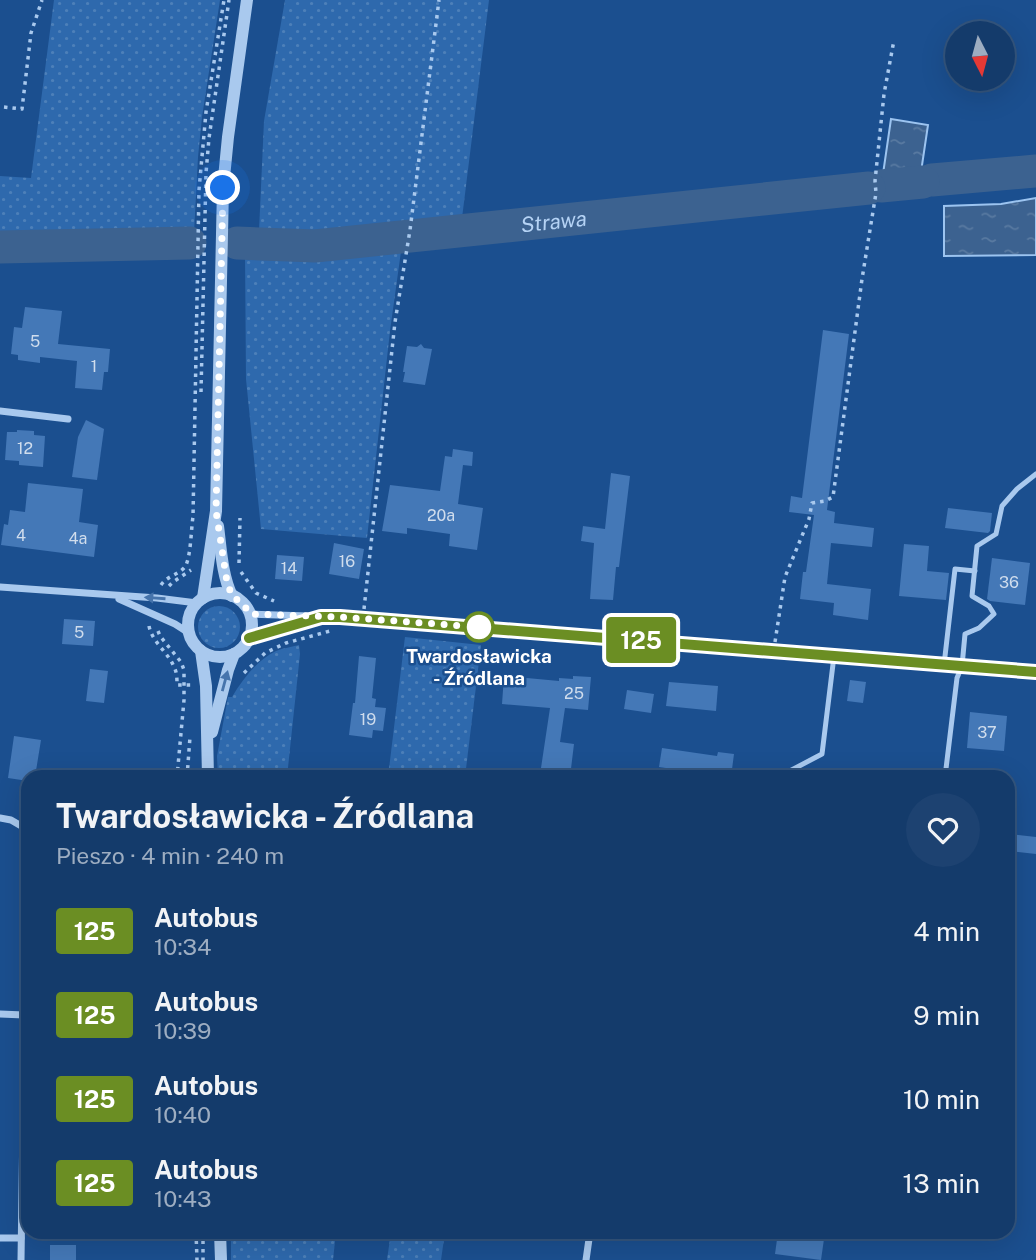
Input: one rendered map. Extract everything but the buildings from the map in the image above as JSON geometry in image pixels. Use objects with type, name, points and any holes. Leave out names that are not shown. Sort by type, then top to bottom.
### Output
[{"type":"street","points":[[232,596],[223,566],[216,511],[223,188],[247,0]]},
{"type":"street","points":[[0,411],[68,419]]},
{"type":"street","points":[[0,587],[200,601],[219,594],[232,596],[243,604],[250,614],[251,622],[249,638],[234,654],[215,657],[201,651],[192,642],[189,633],[189,616],[200,601],[216,511]]},
{"type":"street","points":[[112,596],[189,633]]},
{"type":"street","points":[[250,614],[362,618],[1036,672]]},
{"type":"street","points":[[249,638],[321,617]]},
{"type":"street","points":[[201,651],[206,686],[208,770]]},
{"type":"street","points":[[208,757],[214,722],[234,654]]},
{"type":"street","points":[[0,818],[21,824]]},
{"type":"street","points":[[0,1014],[21,1014]]},
{"type":"street","points":[[0,1238],[21,1238],[21,1260]]},
{"type":"street","points":[[220,1239],[220,1260]]},
{"type":"street","points":[[586,1260],[589,1239]]},
{"type":"lane","points":[[946,770],[965,634],[979,628],[994,614],[989,606],[972,596],[977,546],[996,534],[1002,506],[1036,474]]},
{"type":"lane","points":[[944,664],[955,569],[975,571]]},
{"type":"lane","points":[[792,770],[822,754],[834,656]]},
{"type":"path","points":[[4,107],[22,109],[31,33],[42,0]]},
{"type":"path","points":[[161,598],[160,587],[165,579],[187,564],[193,517],[199,190],[206,113],[224,0]]},
{"type":"path","points":[[201,400],[206,173],[229,0]]},
{"type":"path","points":[[362,618],[395,322],[409,240],[439,0]]},
{"type":"path","points":[[774,650],[785,577],[809,519],[812,503],[833,497],[876,193],[884,94],[894,40]]},
{"type":"path","points":[[161,598],[171,584],[192,570],[199,516]]},
{"type":"path","points":[[239,569],[240,518]]},
{"type":"path","points":[[156,616],[149,625],[151,635],[173,664],[177,685],[206,686]]},
{"type":"path","points":[[156,616],[158,633],[183,665],[178,770]]},
{"type":"path","points":[[223,687],[232,689],[265,653],[304,637],[334,630]]},
{"type":"path","points":[[191,685],[191,698]]},
{"type":"path","points":[[188,770],[191,737]]},
{"type":"path","points":[[197,1239],[197,1260]]},
{"type":"path","points":[[203,1239],[203,1260]]},
{"type":"shaded area","points":[[54,0],[220,0],[202,117],[194,233],[183,231],[0,236],[0,176],[31,178]]},
{"type":"shaded area","points":[[285,0],[489,0],[462,218],[320,235],[259,231],[264,121]]},
{"type":"shaded area","points":[[402,244],[367,538],[261,529],[246,379],[245,250],[280,252]]},
{"type":"shaded area","points":[[219,606],[234,612],[240,627],[234,642],[219,648],[204,642],[198,627],[204,612]]},
{"type":"shaded area","points":[[405,637],[481,645],[466,770],[389,770]]},
{"type":"shaded area","points":[[299,645],[288,770],[218,770],[217,756],[228,697],[232,697],[263,659],[276,651]]},
{"type":"shaded area","points":[[231,1239],[335,1239],[333,1260],[231,1260]]},
{"type":"shaded area","points":[[390,1239],[444,1239],[441,1260],[387,1260]]},
{"type":"water","points":[[891,119],[928,125],[921,172],[883,174]]},
{"type":"water","points":[[1036,198],[1036,255],[944,256],[944,206],[1001,204]]},
{"type":"waterway","name":"Strawa","points":[[932,180],[1036,171]]},
{"type":"waterway","name":"Strawa","points":[[881,186],[923,182]]},
{"type":"waterway","name":"Strawa","points":[[237,243],[315,246],[869,188]]},
{"type":"waterway","name":"Strawa","points":[[0,247],[190,243]]},
{"type":"bus line","name":"125","points":[[249,638],[321,617],[340,617],[1036,672]]},
{"type":"place","name":"Twardosławicka - Źródlana","points":[[479,627]]},
{"type":"route","points":[[223,188],[216,511],[223,566],[232,596],[238,599],[250,614],[340,617],[479,627]]}]
